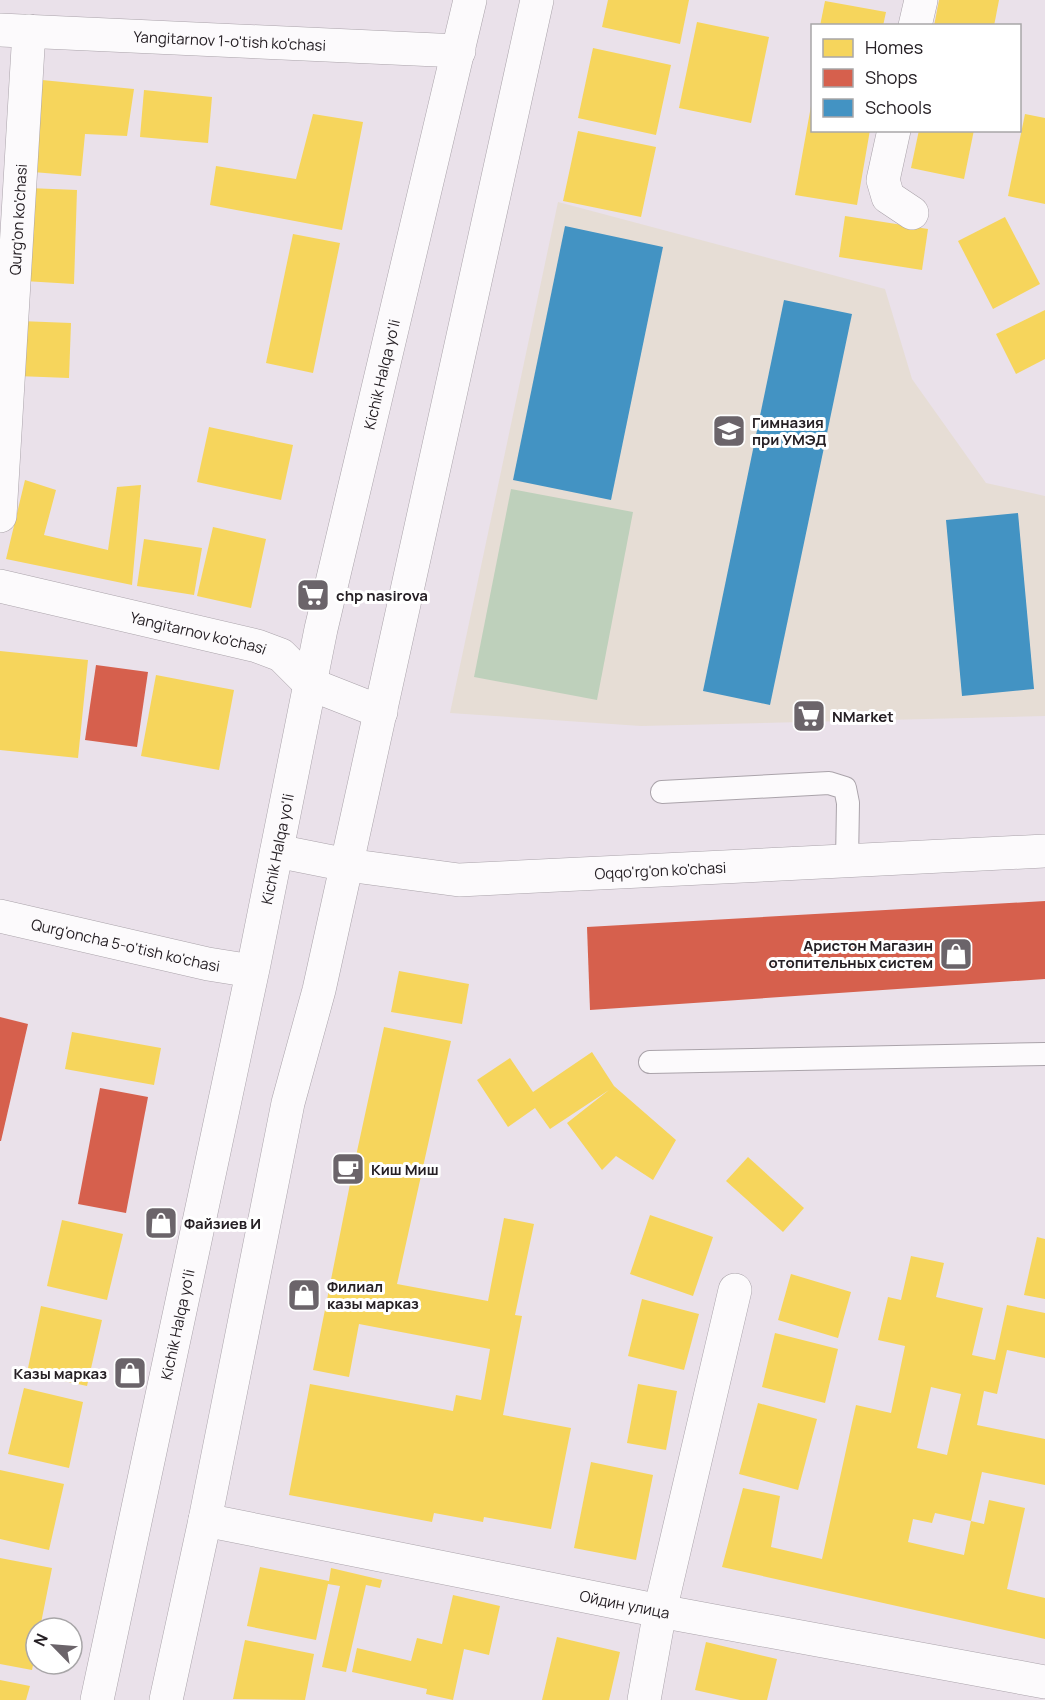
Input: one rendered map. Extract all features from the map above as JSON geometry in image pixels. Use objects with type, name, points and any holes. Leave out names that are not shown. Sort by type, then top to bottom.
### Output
[{"type":"main road","name":"Kichik Halqa yo'li","points":[[97,1700],[333,578],[470,0]]},
{"type":"main road","points":[[166,1700],[205,1520],[288,1103],[320,990],[537,0]]},
{"type":"main road","points":[[915,24],[921,0]]},
{"type":"main road","name":"Yangitarnov 1-o'tish ko'chasi","points":[[15,31],[459,51]]},
{"type":"main road","name":"Qurg'on ko'chasi","points":[[0,516],[15,31]]},
{"type":"main road","points":[[894,132],[883,180],[888,197],[912,213]]},
{"type":"main road","name":"Yangitarnov ko'chasi","points":[[0,586],[257,646],[281,655],[310,684],[381,711]]},
{"type":"main road","name":"Oqqo'rg'on ko'chasi","points":[[277,851],[347,865],[459,879],[1045,851]]},
{"type":"main road","name":"Qurg'oncha 5-o'tish ko'chasi","points":[[0,916],[208,964],[252,971]]},
{"type":"main road","points":[[644,1700],[660,1611],[735,1290]]},
{"type":"main road","name":"Ойдин улица","points":[[205,1520],[660,1611],[1045,1682]]},
{"type":"lane","points":[[662,792],[829,783],[845,788],[848,803],[847,861]]},
{"type":"lane","points":[[650,1062],[1045,1054]]},
{"type":"shaded area","name":"Гимназия при УМЭД","points":[[558,202],[885,289],[912,379],[986,483],[1045,496],[1045,716],[641,726],[450,713]]},
{"type":"green space","points":[[511,489],[633,512],[597,700],[474,677]]},
{"type":"building: Homes","points":[[608,0],[689,0],[680,44],[602,27]]},
{"type":"building: Homes","points":[[939,0],[999,0],[994,24],[934,24]]},
{"type":"building: Homes","points":[[825,1],[886,12],[883,24],[820,24]]},
{"type":"building: Homes","points":[[697,22],[769,37],[751,123],[679,108]]},
{"type":"building: Homes","points":[[593,48],[671,65],[656,135],[578,118]]},
{"type":"building: Homes","points":[[42,80],[134,89],[127,136],[85,134],[81,176],[33,172]]},
{"type":"building: Homes","points":[[144,90],[212,97],[208,143],[140,137]]},
{"type":"building: Homes","points":[[811,106],[811,132],[870,132],[857,205],[795,195]]},
{"type":"building: Homes","points":[[313,114],[363,122],[342,230],[210,205],[216,166],[296,179]]},
{"type":"building: Homes","points":[[1025,114],[1045,118],[1045,204],[1008,196]]},
{"type":"building: Homes","points":[[578,131],[656,147],[641,217],[563,201]]},
{"type":"building: Homes","points":[[919,132],[974,132],[964,179],[911,168]]},
{"type":"building: Homes","points":[[28,188],[77,190],[74,284],[24,281]]},
{"type":"building: Homes","points":[[845,216],[928,229],[922,270],[839,257]]},
{"type":"building: Homes","points":[[1005,217],[1040,284],[993,309],[958,241]]},
{"type":"building: Homes","points":[[293,234],[340,243],[313,373],[266,363]]},
{"type":"building: Homes","points":[[1045,310],[1045,359],[1016,374],[996,334]]},
{"type":"building: Homes","points":[[20,321],[71,323],[69,378],[17,376]]},
{"type":"building: Homes","points":[[209,427],[293,445],[281,500],[197,482]]},
{"type":"building: Homes","points":[[25,480],[56,490],[44,535],[108,550],[117,487],[141,485],[132,585],[6,559]]},
{"type":"building: Homes","points":[[213,527],[266,539],[251,608],[197,596]]},
{"type":"building: Homes","points":[[144,539],[202,548],[194,595],[137,586]]},
{"type":"building: Homes","points":[[0,651],[88,660],[78,758],[0,750]]},
{"type":"building: Homes","points":[[156,675],[234,690],[219,770],[141,756]]},
{"type":"building: Homes","points":[[399,971],[469,984],[462,1024],[391,1012]]},
{"type":"building: Homes","points":[[384,1027],[451,1041],[397,1284],[488,1301],[504,1218],[534,1224],[515,1315],[522,1316],[503,1415],[571,1428],[551,1529],[484,1517],[483,1522],[434,1513],[432,1522],[289,1495],[310,1384],[453,1411],[456,1395],[481,1400],[490,1349],[359,1324],[349,1377],[313,1370]]},
{"type":"building: Homes","points":[[72,1032],[161,1048],[154,1085],[65,1069]]},
{"type":"building: Homes","points":[[592,1052],[614,1086],[676,1140],[653,1180],[616,1156],[602,1170],[567,1123],[609,1090],[550,1129],[535,1108],[508,1127],[477,1080],[510,1058],[533,1092]]},
{"type":"building: Homes","points":[[748,1157],[804,1208],[783,1232],[726,1181]]},
{"type":"building: Homes","points":[[650,1215],[713,1237],[693,1296],[630,1274]]},
{"type":"building: Homes","points":[[62,1220],[123,1234],[107,1300],[47,1286]]},
{"type":"building: Homes","points":[[1037,1237],[1045,1239],[1045,1299],[1024,1295]]},
{"type":"building: Homes","points":[[911,1256],[944,1263],[936,1297],[983,1308],[972,1355],[995,1360],[1007,1305],[1045,1313],[1045,1358],[1007,1350],[997,1394],[984,1391],[977,1425],[1045,1439],[1045,1485],[982,1472],[971,1521],[984,1524],[989,1500],[1025,1508],[1007,1589],[1045,1598],[1045,1639],[722,1567],[743,1488],[780,1496],[771,1547],[822,1559],[856,1405],[891,1413],[905,1346],[878,1340],[888,1297],[901,1300]],"holes":[[[931,1387],[961,1394],[947,1455],[917,1448]],[[935,1513],[971,1521],[964,1555],[908,1542],[913,1519],[932,1523]]]},
{"type":"building: Homes","points":[[791,1274],[851,1292],[838,1338],[778,1320]]},
{"type":"building: Homes","points":[[642,1299],[699,1314],[684,1370],[628,1356]]},
{"type":"building: Homes","points":[[41,1306],[102,1320],[87,1386],[27,1373]]},
{"type":"building: Homes","points":[[775,1333],[838,1349],[825,1403],[762,1387]]},
{"type":"building: Homes","points":[[638,1384],[677,1391],[666,1450],[627,1443]]},
{"type":"building: Homes","points":[[24,1388],[83,1402],[69,1468],[8,1454]]},
{"type":"building: Homes","points":[[758,1403],[817,1419],[798,1490],[739,1474]]},
{"type":"building: Homes","points":[[591,1462],[653,1475],[636,1560],[574,1548]]},
{"type":"building: Homes","points":[[0,1470],[64,1484],[49,1550],[0,1539]]},
{"type":"building: Homes","points":[[0,1558],[52,1568],[42,1616],[24,1616],[24,1668],[0,1664]]},
{"type":"building: Homes","points":[[260,1567],[329,1581],[331,1568],[382,1580],[380,1588],[366,1585],[346,1672],[322,1667],[340,1586],[328,1584],[316,1640],[247,1626]]},
{"type":"building: Homes","points":[[453,1595],[500,1606],[489,1655],[464,1649],[453,1700],[426,1694],[427,1689],[352,1672],[357,1648],[411,1661],[417,1638],[442,1644]]},
{"type":"building: Homes","points":[[557,1637],[620,1652],[609,1700],[542,1700]]},
{"type":"building: Homes","points":[[245,1640],[314,1654],[305,1700],[233,1699]]},
{"type":"building: Homes","points":[[706,1642],[777,1659],[767,1700],[740,1700],[695,1690]]},
{"type":"building: Homes","points":[[0,1680],[30,1686],[26,1700],[0,1700]]},
{"type":"building: Shops","points":[[96,665],[148,672],[137,747],[85,740]]},
{"type":"building: Shops","points":[[1045,901],[1045,979],[590,1010],[587,927]]},
{"type":"building: Shops","points":[[0,1017],[28,1024],[1,1141],[0,1141]]},
{"type":"building: Shops","points":[[100,1088],[148,1097],[126,1213],[78,1204]]},
{"type":"building: Schools","points":[[565,226],[663,247],[611,500],[513,480]]},
{"type":"building: Schools","points":[[784,300],[852,314],[770,705],[703,691]]},
{"type":"building: Schools","points":[[1018,513],[1034,689],[962,696],[946,520]]},
{"type":"place","name":"Гимназия при УМЭД","points":[[729,431]]},
{"type":"place","name":"chp nasirova","points":[[313,595]]},
{"type":"place","name":"NMarket","points":[[809,716]]},
{"type":"place","name":"Аристон Магазин отопительных систем","points":[[956,954]]},
{"type":"place","name":"Киш Миш","points":[[348,1169]]},
{"type":"place","name":"Файзиев И","points":[[161,1223]]},
{"type":"place","name":"Филиал казы марказ","points":[[304,1295]]},
{"type":"place","name":"Казы марказ","points":[[130,1373]]}]
